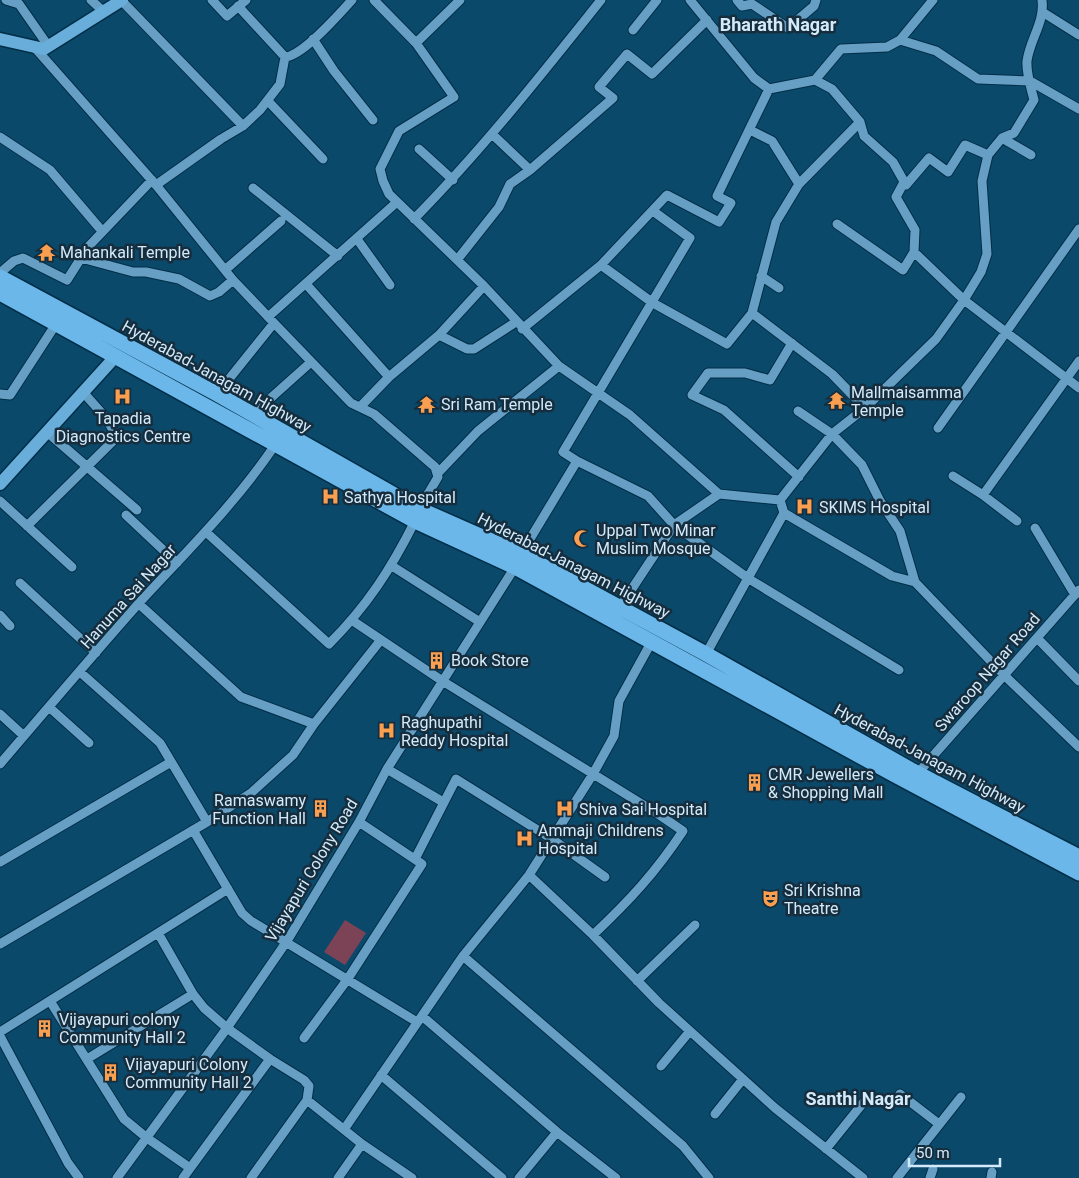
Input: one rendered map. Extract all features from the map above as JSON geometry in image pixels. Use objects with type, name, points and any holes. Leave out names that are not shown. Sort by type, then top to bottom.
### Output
[{"type":"highway","name":"Hyderabad-Janagam Highway","points":[[0,275],[253,414],[417,515]]},
{"type":"highway","name":"Hyderabad-Janagam Highway","points":[[0,293],[212,408],[275,445],[417,515],[620,607],[706,654],[767,696],[892,774],[1079,873]]},
{"type":"highway","name":"Hyderabad-Janagam Highway","points":[[518,560],[652,641],[767,696],[1079,857]]},
{"type":"main road","points":[[0,39],[42,48],[122,0]]},
{"type":"main road","points":[[0,484],[115,357]]},
{"type":"street","points":[[6,0],[19,4],[42,48],[233,280],[351,403],[374,414],[435,466],[438,473],[438,478],[392,566],[353,621],[329,644],[206,532]]},
{"type":"street","points":[[91,0],[104,12]]},
{"type":"street","points":[[122,0],[243,126]]},
{"type":"street","points":[[212,0],[227,16],[246,0]]},
{"type":"street","points":[[285,57],[295,55],[331,24],[352,0]]},
{"type":"street","points":[[374,0],[416,43],[454,96],[399,131],[380,169],[383,181],[397,202],[484,286],[559,366],[599,392],[638,422],[719,494],[780,500]]},
{"type":"street","points":[[416,43],[460,0]]},
{"type":"street","points":[[414,219],[453,180],[601,0]]},
{"type":"street","points":[[633,30],[657,0]]},
{"type":"street","points":[[690,0],[754,78],[768,89],[814,80],[841,50],[886,46],[900,40],[934,0]]},
{"type":"street","points":[[737,0],[742,6],[752,4],[788,28],[814,6],[816,0]]},
{"type":"street","points":[[780,500],[832,434],[865,408],[936,339],[981,272],[987,254],[982,182],[988,155],[1002,138],[1014,133],[1034,100],[1027,63],[1031,46],[1044,13],[1042,0]]},
{"type":"street","points":[[238,6],[285,57]]},
{"type":"street","points":[[1044,13],[1079,35]]},
{"type":"street","points":[[457,260],[499,207],[510,184],[530,170],[612,98],[598,87],[627,54],[652,74],[707,20]]},
{"type":"street","points":[[313,39],[334,71],[373,120]]},
{"type":"street","points":[[900,40],[936,52],[978,79],[1030,81],[1079,109]]},
{"type":"street","points":[[0,275],[14,260],[24,258],[67,280],[102,231],[154,182],[243,126],[268,101],[280,84],[285,57]]},
{"type":"street","points":[[814,80],[832,89],[860,122],[864,136],[893,162],[906,185]]},
{"type":"street","points":[[439,336],[467,349],[474,349],[519,325],[601,265],[667,195],[720,222],[731,203],[717,196],[768,89]]},
{"type":"street","points":[[268,101],[323,159]]},
{"type":"street","points":[[601,265],[654,303],[727,344],[752,313],[774,225],[799,184],[860,122]]},
{"type":"street","points":[[750,130],[772,142],[799,184]]},
{"type":"street","points":[[492,134],[530,170]]},
{"type":"street","points":[[0,137],[50,170],[102,231]]},
{"type":"street","points":[[1002,138],[1031,155]]},
{"type":"street","points":[[837,224],[903,270],[914,252],[915,230],[896,197],[903,184],[906,185],[929,158],[948,172],[965,145],[988,155]]},
{"type":"street","points":[[419,149],[453,180]]},
{"type":"street","points":[[253,188],[338,256]]},
{"type":"street","points":[[217,394],[271,320],[306,284],[397,202]]},
{"type":"street","points":[[653,211],[690,238],[654,303],[563,452],[577,461],[648,496],[674,525],[749,579],[900,670]]},
{"type":"street","points":[[225,270],[281,222]]},
{"type":"street","points":[[938,428],[1008,333],[1079,229]]},
{"type":"street","points":[[357,239],[390,285]]},
{"type":"street","points":[[914,252],[964,300],[1079,388]]},
{"type":"street","points":[[81,258],[133,272],[146,272],[179,279],[210,296],[219,292],[233,280]]},
{"type":"street","points":[[761,276],[780,288]]},
{"type":"street","points":[[306,284],[389,377]]},
{"type":"street","points":[[360,406],[389,377],[439,336],[484,286]]},
{"type":"street","points":[[752,313],[832,374],[865,408]]},
{"type":"street","points":[[0,394],[10,395],[56,324]]},
{"type":"street","points":[[792,343],[770,380],[745,373],[708,373],[692,395],[724,410],[799,477]]},
{"type":"street","points":[[983,495],[1079,361]]},
{"type":"street","points":[[253,414],[311,362]]},
{"type":"street","points":[[438,473],[478,431],[559,366]]},
{"type":"street","points":[[27,526],[89,467],[117,437],[106,418],[83,392]]},
{"type":"street","points":[[798,411],[832,434],[862,465],[880,501],[900,532],[915,582],[1004,675],[1079,747]]},
{"type":"street","points":[[47,432],[137,510]]},
{"type":"street","name":"Hanuma Sai Nagar","points":[[0,764],[139,604],[206,532],[258,471],[275,445]]},
{"type":"street","name":"Vijayapuri Colony Road","points":[[117,1178],[227,1028],[287,942],[359,822],[386,769],[444,682],[577,461]]},
{"type":"street","points":[[953,476],[983,495],[1017,521]]},
{"type":"street","points":[[620,607],[674,525],[719,494]]},
{"type":"street","points":[[780,500],[784,514],[892,576],[915,582]]},
{"type":"street","points":[[0,501],[72,567]]},
{"type":"street","points":[[706,654],[784,514]]},
{"type":"street","points":[[126,515],[177,563]]},
{"type":"street","points":[[1035,528],[1077,592]]},
{"type":"street","points":[[392,566],[480,622]]},
{"type":"street","points":[[20,583],[96,653]]},
{"type":"street","name":"Swaroop Nagar Road","points":[[918,773],[1077,592]]},
{"type":"street","points":[[139,604],[241,696],[314,724]]},
{"type":"street","points":[[0,615],[10,626]]},
{"type":"street","points":[[353,621],[380,641],[444,682],[683,831],[661,864],[634,897],[593,935]]},
{"type":"street","points":[[1037,638],[1079,681]]},
{"type":"street","points":[[0,944],[194,830],[251,793],[293,755],[314,724],[380,641]]},
{"type":"street","points":[[345,1128],[464,956],[529,876],[594,774],[614,736],[619,701],[652,641]]},
{"type":"street","points":[[80,672],[160,743],[207,822]]},
{"type":"street","points":[[50,707],[89,743]]},
{"type":"street","points":[[0,714],[24,736]]},
{"type":"street","points":[[0,862],[171,762]]},
{"type":"street","points":[[386,769],[443,802]]},
{"type":"street","points":[[415,859],[456,779],[552,839],[604,877]]},
{"type":"street","points":[[304,1038],[347,980],[422,864],[359,822]]},
{"type":"street","points":[[194,830],[242,913],[250,921],[347,980],[419,1019],[616,1178]]},
{"type":"street","points":[[529,876],[593,935],[637,981],[743,1079],[863,1178]]},
{"type":"street","points":[[79,1178],[68,1163],[0,1034],[228,889]]},
{"type":"street","points":[[637,981],[695,924]]},
{"type":"street","points":[[158,933],[193,994],[204,1008],[227,1028],[270,1059],[304,1080],[309,1086],[307,1100],[251,1178]]},
{"type":"street","points":[[464,956],[683,1146],[709,1178]]},
{"type":"street","points":[[87,1059],[193,994]]},
{"type":"street","points":[[50,1001],[124,1119],[147,1138],[190,1168]]},
{"type":"street","points":[[661,1066],[690,1031]]},
{"type":"street","points":[[183,1178],[270,1059]]},
{"type":"street","points":[[381,1075],[502,1178]]},
{"type":"street","points":[[715,1114],[743,1079]]},
{"type":"street","points":[[900,1094],[939,1124]]},
{"type":"street","points":[[897,1178],[961,1097]]},
{"type":"street","points":[[826,1149],[867,1098]]},
{"type":"street","points":[[307,1100],[345,1128],[362,1144],[412,1178]]},
{"type":"street","points":[[519,1178],[557,1132]]},
{"type":"street","points":[[338,1178],[362,1144]]},
{"type":"shaded area","points":[[345,920],[366,933],[345,965],[324,952]]},
{"type":"place","name":"Mahankali Temple","points":[[46,252]]},
{"type":"place","name":"Tapadia Diagnostics Centre","points":[[123,396]]},
{"type":"place","name":"Mallmaisamma Temple","points":[[837,401]]},
{"type":"place","name":"Sri Ram Temple","points":[[427,404]]},
{"type":"place","name":"Sathya Hospital","points":[[330,497]]},
{"type":"place","name":"SKIMS Hospital","points":[[805,507]]},
{"type":"place","name":"Uppal Two Minar Muslim Mosque","points":[[582,539]]},
{"type":"place","name":"Book Store","points":[[437,660]]},
{"type":"place","name":"Raghupathi Reddy Hospital","points":[[387,731]]},
{"type":"place","name":"CMR Jewellers & Shopping Mall","points":[[754,783]]},
{"type":"place","name":"Ramaswamy Function Hall","points":[[320,809]]},
{"type":"place","name":"Shiva Sai Hospital","points":[[565,809]]},
{"type":"place","name":"Ammaji Childrens Hospital","points":[[524,839]]},
{"type":"place","name":"Sri Krishna Theatre","points":[[770,899]]},
{"type":"place","name":"Vijayapuri colony Community Hall 2","points":[[45,1028]]},
{"type":"place","name":"Vijayapuri Colony Community Hall 2","points":[[111,1073]]},
{"type":"district","name":"Bharath Nagar","points":[[778,25]]},
{"type":"district","name":"Santhi Nagar","points":[[858,1099]]}]
